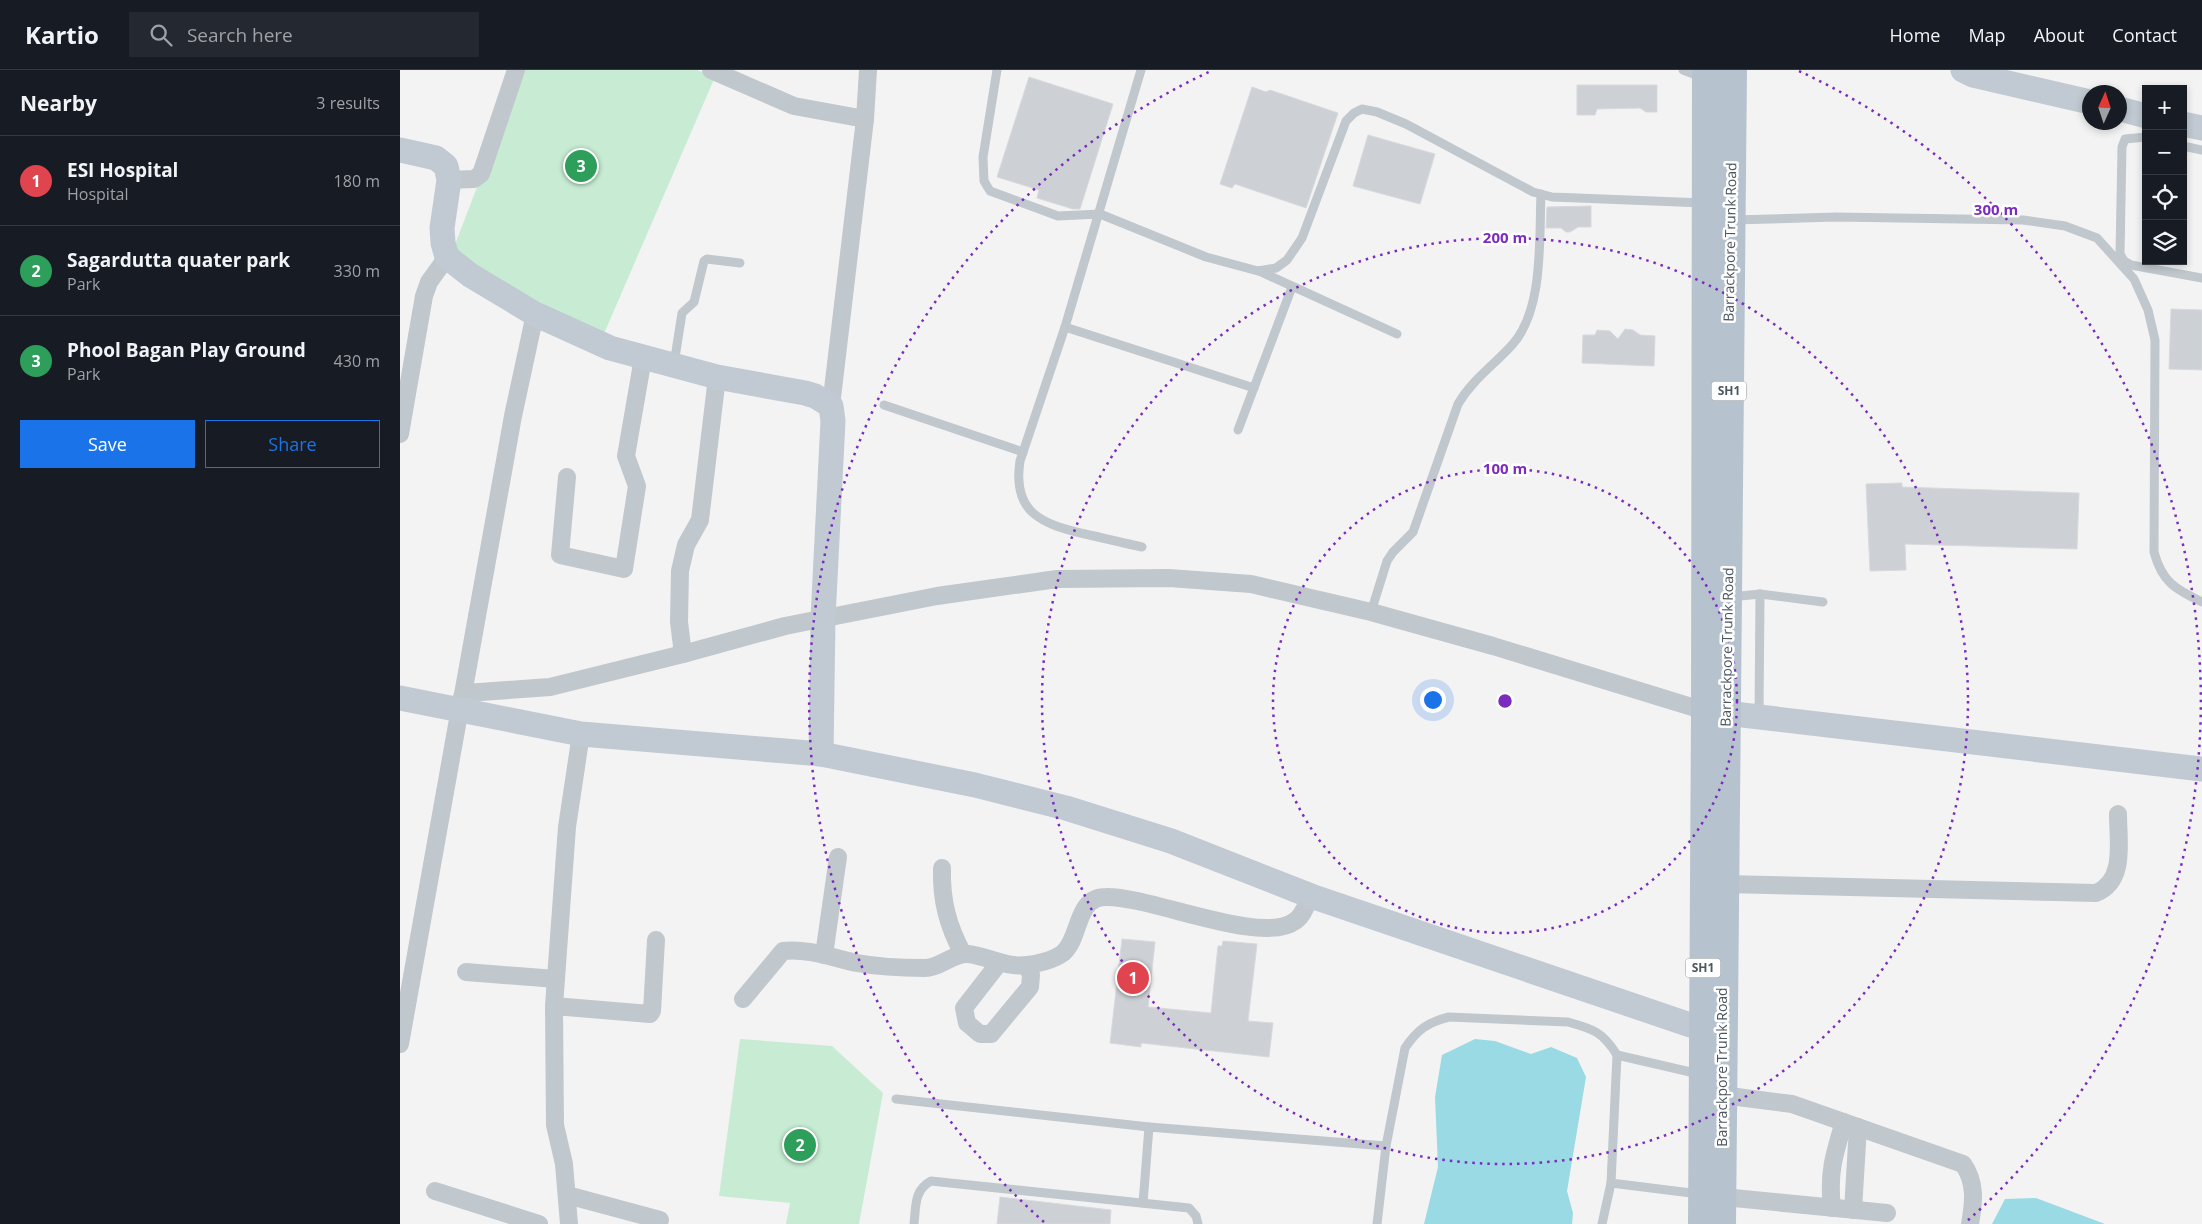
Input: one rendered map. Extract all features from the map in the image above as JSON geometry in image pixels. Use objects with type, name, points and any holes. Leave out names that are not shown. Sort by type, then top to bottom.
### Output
[{"type":"main road","name":"Barrackpore Trunk Road","points":[[1702,1224],[1712,1196],[1722,1096],[1712,1031],[1716,712],[1728,597],[1732,70]]},
{"type":"main road","name":"Barrackpore Trunk Road","points":[[1698,73],[1705,203],[1716,712],[1724,884],[1712,1031],[1703,1075],[1712,1196],[1722,1224]]},
{"type":"street","points":[[449,180],[474,179],[481,174],[516,70]]},
{"type":"street","points":[[711,70],[794,106],[865,119]]},
{"type":"street","points":[[821,754],[823,618],[833,421],[831,406],[865,119],[868,70]]},
{"type":"street","points":[[1963,70],[1973,75],[2082,100]]},
{"type":"street","points":[[2127,111],[2142,115]]},
{"type":"street","points":[[2187,125],[2202,128]]},
{"type":"street","points":[[400,150],[441,160],[446,166],[449,180],[442,237],[447,257],[470,275],[535,314],[610,348],[716,377],[805,393],[815,396],[831,406]]},
{"type":"street","points":[[401,423],[424,296],[429,282],[447,257]]},
{"type":"street","points":[[400,1044],[408,953],[462,701],[513,416],[535,314]]},
{"type":"street","points":[[567,477],[560,555],[624,569],[637,486],[626,456],[643,358]]},
{"type":"street","points":[[683,654],[679,622],[680,571],[686,545],[700,520],[716,377]]},
{"type":"street","points":[[400,698],[462,701],[550,687],[785,626],[937,596],[1056,579],[1108,577],[1169,578],[1251,584],[1371,612],[1494,646],[1716,712],[2202,769]]},
{"type":"street","points":[[462,701],[581,734],[821,754],[975,785],[1066,808],[1171,841],[1311,896],[1712,1031]]},
{"type":"street","points":[[569,1224],[564,1164],[555,1125],[554,1006],[567,827],[581,734]]},
{"type":"street","points":[[1724,884],[2096,893],[2107,889],[2117,870],[2118,814]]},
{"type":"street","points":[[824,955],[838,857]]},
{"type":"street","points":[[942,868],[942,900],[946,916],[963,954]]},
{"type":"street","points":[[743,999],[783,952],[791,950],[874,966],[926,968],[963,954],[1010,966],[1026,966],[1062,954],[1070,943],[1083,912],[1087,906],[1099,898],[1118,898],[1229,923],[1270,929],[1294,922],[1300,916],[1311,896]]},
{"type":"street","points":[[554,1006],[650,1014],[652,1011],[656,940]]},
{"type":"street","points":[[999,963],[964,1008],[968,1023],[980,1034],[990,1034],[1030,986],[1032,975],[1026,966]]},
{"type":"street","points":[[466,972],[556,979]]},
{"type":"street","points":[[1722,1096],[1792,1104],[1962,1164],[1972,1182],[1973,1204],[1970,1224]]},
{"type":"street","points":[[1832,1208],[1830,1172],[1851,1124]]},
{"type":"street","points":[[1851,1124],[1853,1210]]},
{"type":"street","points":[[435,1191],[539,1224]]},
{"type":"street","points":[[567,1196],[660,1220]]},
{"type":"street","points":[[1712,1196],[1887,1213]]},
{"type":"lane","points":[[997,70],[983,170],[984,180],[990,191],[1058,216],[1100,214],[1206,257],[1258,271],[1397,334]]},
{"type":"lane","points":[[1141,70],[1066,327],[1023,452],[1018,477],[1020,491],[1030,511],[1040,519],[1054,526],[1142,547]]},
{"type":"lane","points":[[1258,271],[1276,268],[1286,260],[1302,238],[1346,121],[1354,113],[1362,109],[1376,112],[1406,124],[1508,180],[1541,194],[1570,198],[1705,203]]},
{"type":"lane","points":[[2142,137],[2125,139],[2122,147],[2120,254],[2124,261],[2131,265],[2202,278]]},
{"type":"lane","points":[[2187,147],[2202,150]]},
{"type":"lane","points":[[1371,612],[1387,561],[1393,552],[1413,532],[1458,404],[1466,391],[1512,345],[1522,332],[1530,310],[1538,272],[1541,194]]},
{"type":"lane","points":[[1730,220],[1836,217],[2023,220],[2065,226],[2097,238],[2134,279],[2148,310],[2155,340],[2154,552],[2156,564],[2164,579],[2202,602]]},
{"type":"lane","points":[[674,365],[682,313],[695,300],[704,261],[740,263]]},
{"type":"lane","points":[[1238,430],[1292,286]]},
{"type":"lane","points":[[1066,327],[1254,388]]},
{"type":"lane","points":[[884,405],[1023,452]]},
{"type":"lane","points":[[1728,597],[1760,594],[1824,602]]},
{"type":"lane","points":[[1759,716],[1760,594]]},
{"type":"lane","points":[[1378,1224],[1386,1146],[1405,1048],[1414,1034],[1430,1021],[1449,1017],[1568,1022],[1583,1026],[1606,1038],[1617,1054],[1611,1183],[1602,1224]]},
{"type":"lane","points":[[1617,1054],[1703,1075]]},
{"type":"lane","points":[[896,1099],[1149,1127],[1386,1146]]},
{"type":"lane","points":[[1142,1202],[1149,1127]]},
{"type":"lane","points":[[914,1224],[917,1194],[922,1185],[931,1181],[1189,1208],[1196,1216],[1198,1224]]},
{"type":"lane","points":[[1611,1183],[1712,1196]]},
{"type":"green space","points":[[522,70],[697,70],[715,77],[603,336],[451,255]]},
{"type":"green space","points":[[740,1039],[832,1046],[883,1093],[859,1224],[786,1224],[790,1203],[719,1196]]},
{"type":"water","points":[[1475,1039],[1495,1041],[1531,1054],[1551,1047],[1577,1058],[1586,1077],[1567,1191],[1573,1213],[1572,1224],[1424,1224],[1438,1167],[1435,1097],[1442,1055]]},
{"type":"water","points":[[2036,1198],[2105,1224],[1992,1224],[2005,1199]]},
{"type":"building","points":[[1029,77],[1113,104],[1080,209],[1073,209],[1037,198],[1039,190],[997,177]]},
{"type":"building","points":[[1577,85],[1657,85],[1657,112],[1646,112],[1640,108],[1597,109],[1595,115],[1577,115]]},
{"type":"building","points":[[1252,87],[1266,92],[1270,90],[1338,113],[1306,208],[1235,184],[1232,188],[1220,184]]},
{"type":"building","points":[[1368,135],[1435,154],[1420,204],[1353,186]]},
{"type":"building","points":[[1591,206],[1591,227],[1578,227],[1570,232],[1566,232],[1561,228],[1546,228],[1547,207]]},
{"type":"building","points":[[2171,309],[2202,310],[2202,370],[2169,369]]},
{"type":"building","points":[[1625,329],[1633,330],[1640,335],[1655,336],[1654,366],[1582,363],[1583,335],[1595,335],[1597,330],[1610,331],[1618,339]]},
{"type":"building","points":[[1902,483],[1902,487],[2079,493],[2077,549],[1905,544],[1906,570],[1870,571],[1866,484]]},
{"type":"building","points":[[1122,939],[1155,942],[1148,1007],[1211,1013],[1218,946],[1222,946],[1223,941],[1257,944],[1248,1021],[1273,1023],[1269,1057],[1141,1043],[1141,1047],[1110,1043]]},
{"type":"building","points":[[1000,1197],[1111,1210],[1110,1224],[997,1224]]},
{"type":"place","name":"Phool Bagan Play Ground","points":[[581,166]]},
{"type":"place","name":"ESI Hospital","points":[[1133,978]]},
{"type":"place","name":"Sagardutta quater park","points":[[800,1145]]}]
